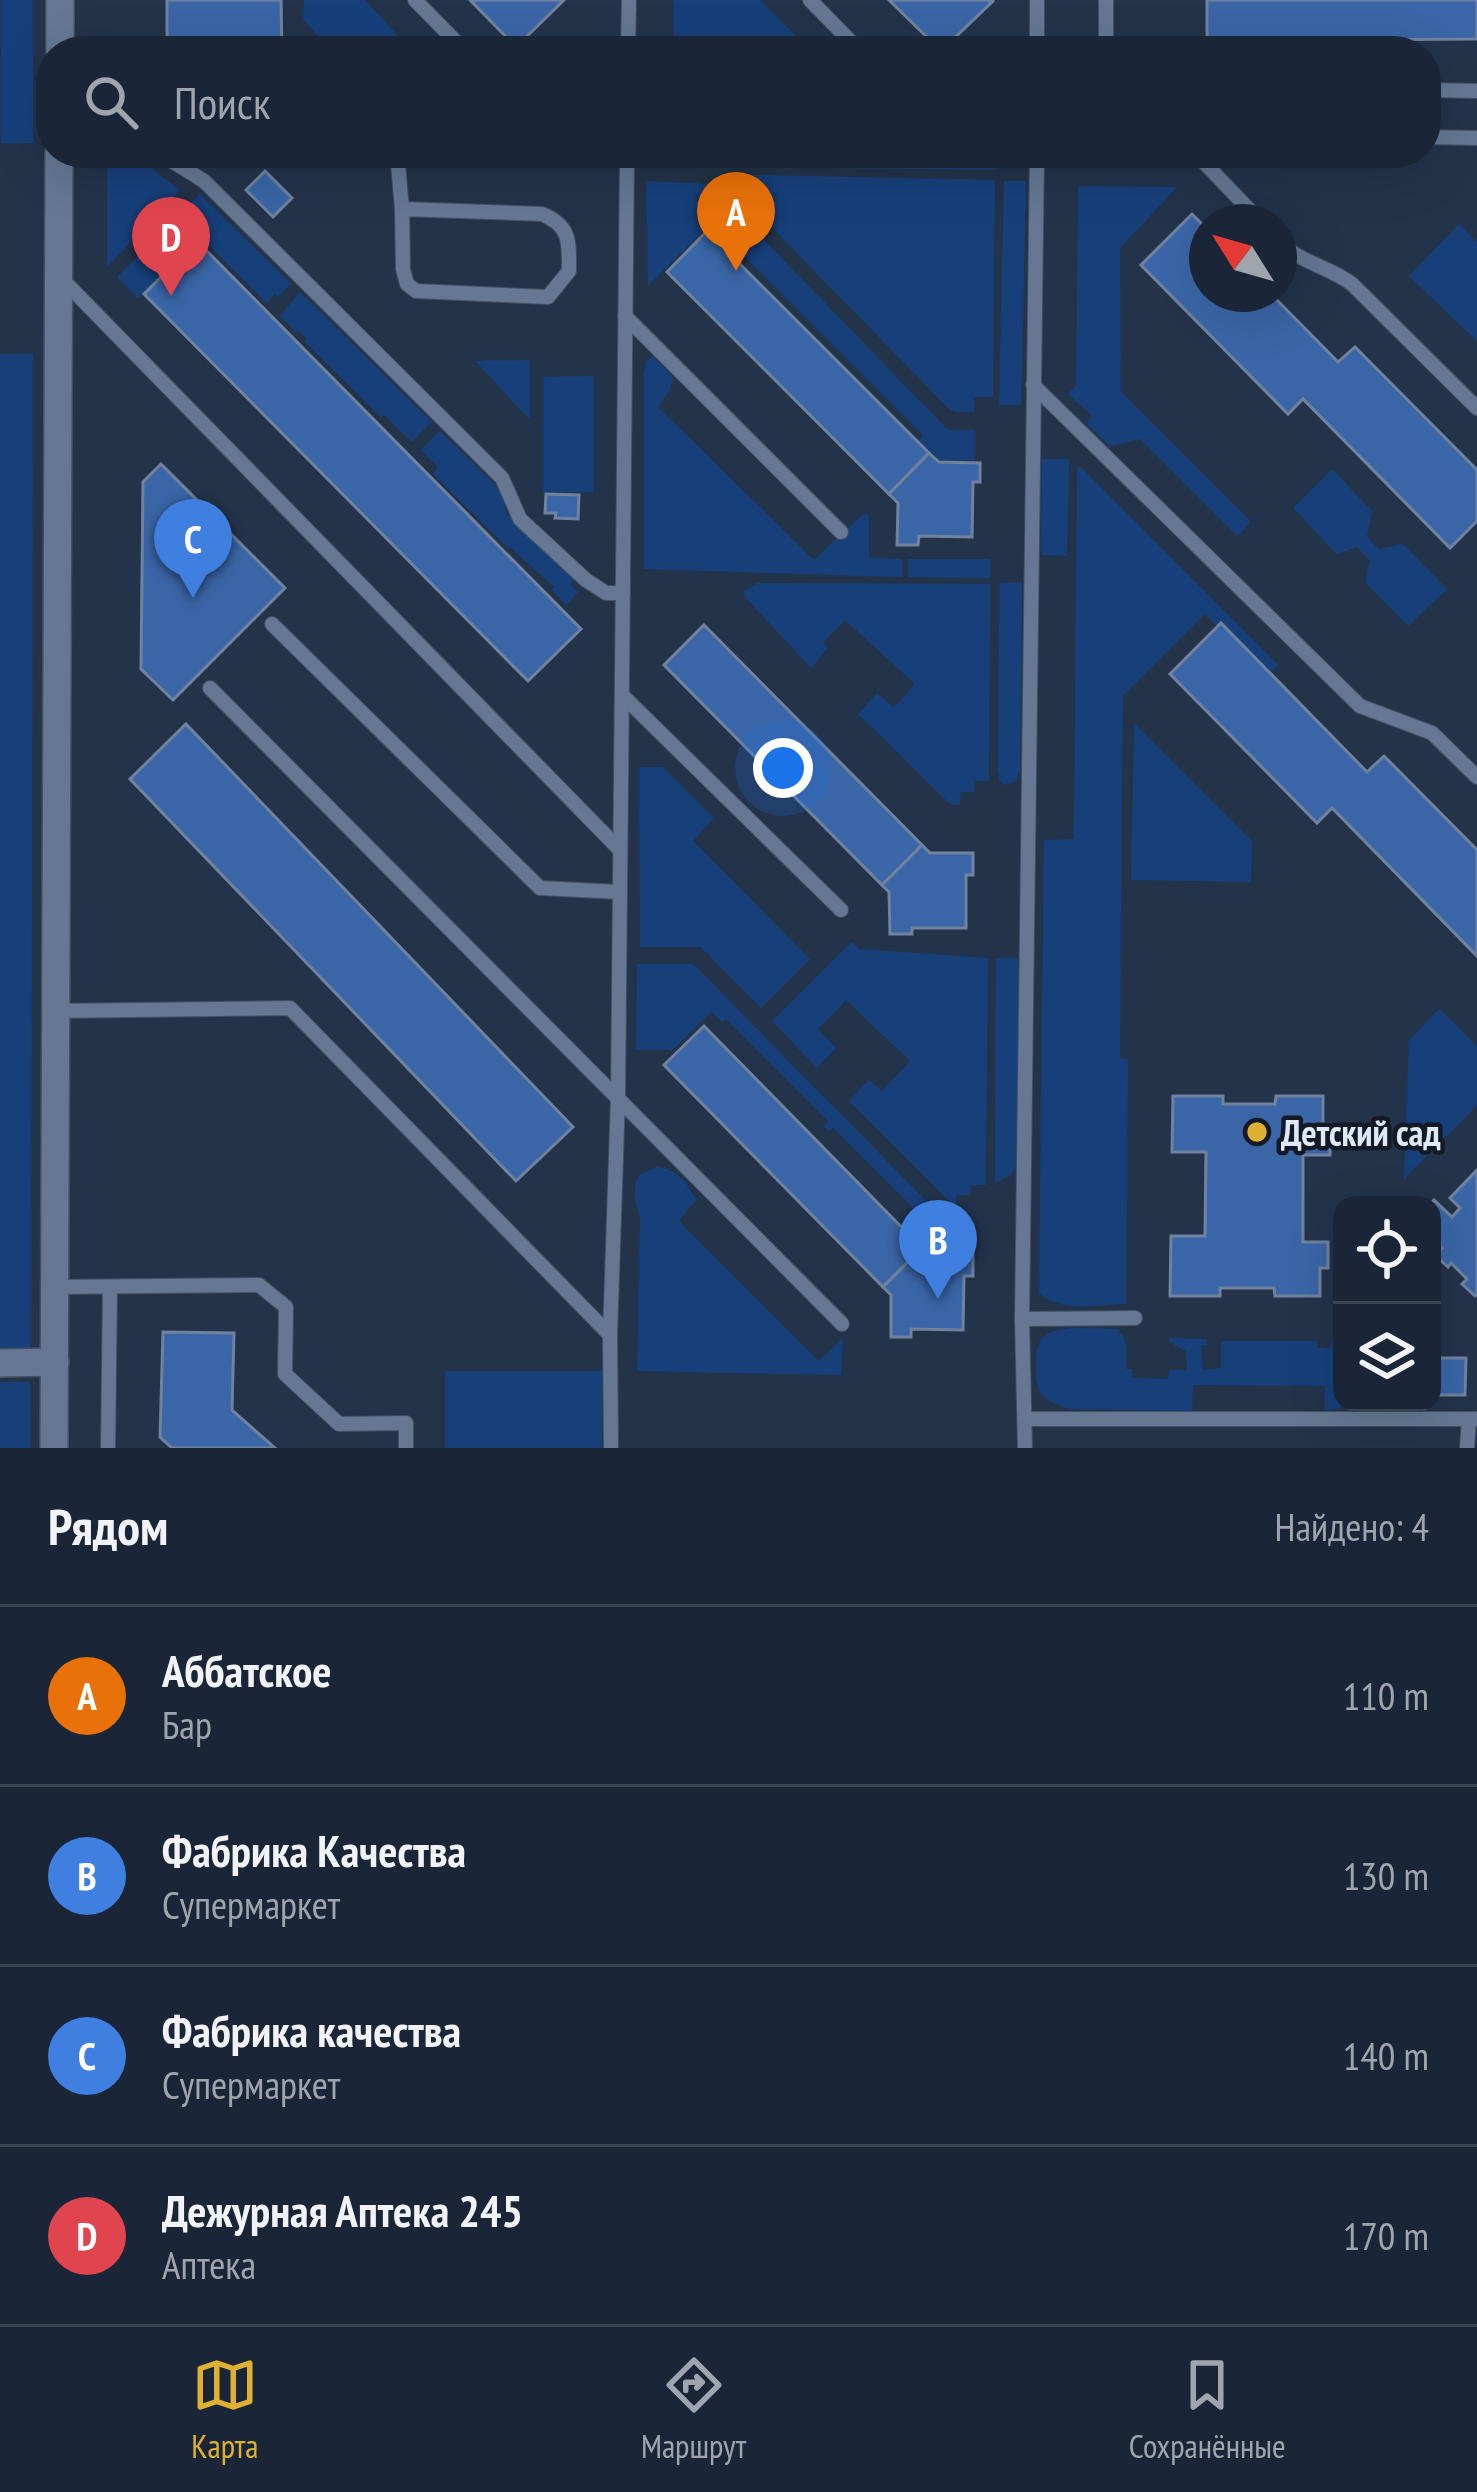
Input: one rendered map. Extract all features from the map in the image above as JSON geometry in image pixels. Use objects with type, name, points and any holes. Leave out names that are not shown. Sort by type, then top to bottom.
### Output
[{"type":"street","points":[[60,0],[60,36]]},
{"type":"street","points":[[54,1448],[59,168]]},
{"type":"street","points":[[0,1363],[55,1362]]},
{"type":"lane","points":[[415,0],[450,36]]},
{"type":"lane","points":[[628,36],[629,0]]},
{"type":"lane","points":[[809,0],[845,36]]},
{"type":"lane","points":[[1037,0],[1037,36]]},
{"type":"lane","points":[[1106,0],[1106,36]]},
{"type":"lane","points":[[1441,90],[1477,91]]},
{"type":"lane","points":[[1441,137],[1477,138]]},
{"type":"lane","points":[[183,168],[204,181],[502,478],[520,519],[586,580],[606,593],[623,593]]},
{"type":"lane","points":[[398,168],[403,269],[407,284],[416,291],[548,297],[569,271],[567,235],[558,221],[542,214],[402,209]]},
{"type":"lane","points":[[611,1448],[627,168]]},
{"type":"lane","points":[[1025,1448],[1022,1319],[1037,168]]},
{"type":"lane","points":[[1209,168],[1244,204]]},
{"type":"lane","points":[[1297,257],[1352,284],[1477,408]]},
{"type":"lane","points":[[58,275],[620,850]]},
{"type":"lane","points":[[625,316],[841,532]]},
{"type":"lane","points":[[1034,385],[1360,706],[1432,733],[1477,777]]},
{"type":"lane","points":[[272,623],[540,888],[620,892]]},
{"type":"lane","points":[[209,688],[842,1324]]},
{"type":"lane","points":[[622,695],[841,910]]},
{"type":"lane","points":[[55,1011],[290,1008],[610,1335]]},
{"type":"lane","points":[[54,1287],[259,1285],[286,1307],[285,1374],[339,1424],[406,1424],[406,1448]]},
{"type":"lane","points":[[108,1448],[110,1287]]},
{"type":"lane","points":[[1022,1319],[1135,1318]]},
{"type":"lane","points":[[1024,1419],[1333,1412]]},
{"type":"lane","points":[[1373,1412],[1473,1419],[1467,1448]]},
{"type":"shaded area","points":[[1,0],[33,0],[33,143],[1,143]]},
{"type":"shaded area","points":[[304,0],[365,0],[398,36],[318,36],[303,19]]},
{"type":"shaded area","points":[[674,0],[760,0],[796,36],[673,36]]},
{"type":"shaded area","points":[[107,168],[150,168],[180,190],[107,267]]},
{"type":"shaded area","points":[[822,168],[996,168],[996,170]]},
{"type":"shaded area","points":[[720,174],[995,180],[993,397],[974,397],[974,412],[948,408]]},
{"type":"shaded area","points":[[646,181],[710,184],[945,427],[975,430],[975,460],[939,460],[919,441],[923,435],[711,223],[648,286]]},
{"type":"shaded area","points":[[1004,181],[1026,181],[1021,405],[999,405]]},
{"type":"shaded area","points":[[1078,186],[1177,187],[1120,248],[1121,392],[1251,522],[1237,536],[1140,439],[1110,446],[1086,423],[1092,416],[1068,394],[1076,385]]},
{"type":"shaded area","points":[[200,194],[291,284],[278,297],[275,294],[266,303],[200,236],[138,298],[117,277]]},
{"type":"shaded area","points":[[1459,224],[1477,242],[1477,341],[1409,276]]},
{"type":"shaded area","points":[[300,292],[432,422],[412,442],[280,316]]},
{"type":"shaded area","points":[[0,354],[33,354],[31,1353],[0,1353]]},
{"type":"shaded area","points":[[653,356],[673,377],[658,407],[814,560],[866,514],[869,558],[902,559],[902,577],[644,569],[644,374]]},
{"type":"shaded area","points":[[530,360],[530,420],[475,361]]},
{"type":"shaded area","points":[[594,376],[594,492],[543,492],[543,377]]},
{"type":"shaded area","points":[[440,431],[502,491],[506,513],[576,578],[570,584],[578,592],[567,605],[554,587],[433,474],[438,467],[421,450]]},
{"type":"shaded area","points":[[1042,459],[1069,459],[1067,556],[1041,555]]},
{"type":"shaded area","points":[[1077,467],[1278,665],[1267,675],[1205,614],[1123,696],[1120,1058],[1128,1059],[1126,1304],[1080,1306],[1058,1303],[1039,1293],[1044,840],[1074,839]]},
{"type":"shaded area","points":[[1332,469],[1372,511],[1367,537],[1379,549],[1403,544],[1447,589],[1408,626],[1365,582],[1370,560],[1357,547],[1337,554],[1293,508]]},
{"type":"shaded area","points":[[908,559],[990,559],[990,578],[908,577]]},
{"type":"shaded area","points":[[1022,582],[1020,771],[1016,781],[1005,785],[998,771],[999,583]]},
{"type":"shaded area","points":[[758,583],[990,584],[989,781],[975,781],[974,792],[961,792],[960,805],[950,804],[858,714],[877,693],[894,708],[915,684],[845,620],[823,643],[828,648],[811,668],[745,597],[744,591]]},
{"type":"shaded area","points":[[1134,723],[1252,841],[1251,882],[1131,880]]},
{"type":"shaded area","points":[[639,767],[663,767],[714,818],[693,841],[810,959],[761,1008],[701,947],[640,947]]},
{"type":"shaded area","points":[[851,942],[860,949],[988,958],[986,1185],[971,1185],[970,1195],[957,1195],[956,1208],[849,1101],[869,1080],[882,1091],[910,1061],[846,1000],[818,1029],[836,1048],[817,1068],[772,1021]]},
{"type":"shaded area","points":[[996,958],[1018,958],[1018,1162],[1011,1175],[995,1183]]},
{"type":"shaded area","points":[[637,964],[693,964],[949,1224],[968,1226],[967,1252],[933,1247],[937,1243],[928,1234],[933,1228],[833,1128],[828,1131],[824,1126],[828,1121],[726,1019],[722,1022],[711,1012],[673,1050],[636,1050]]},
{"type":"shaded area","points":[[1439,1009],[1477,1046],[1477,1105],[1404,1179],[1409,1040]]},
{"type":"shaded area","points":[[657,1167],[681,1178],[696,1200],[679,1221],[819,1361],[843,1338],[841,1375],[637,1371],[640,1216],[635,1190],[639,1175]]},
{"type":"shaded area","points":[[1117,1329],[1126,1342],[1126,1369],[1132,1369],[1132,1378],[1168,1379],[1169,1370],[1187,1370],[1186,1351],[1169,1338],[1206,1339],[1207,1345],[1201,1345],[1203,1370],[1221,1368],[1221,1341],[1317,1341],[1317,1348],[1330,1348],[1333,1341],[1333,1409],[1325,1410],[1325,1386],[1193,1385],[1192,1411],[1071,1409],[1043,1396],[1037,1384],[1037,1349],[1053,1332]]},
{"type":"shaded area","points":[[445,1371],[602,1371],[602,1448],[445,1448]]},
{"type":"shaded area","points":[[0,1382],[30,1382],[30,1448],[0,1448]]},
{"type":"building","points":[[167,0],[281,0],[282,36],[167,36]]},
{"type":"building","points":[[470,0],[564,0],[527,36],[505,36]]},
{"type":"building","points":[[889,0],[993,0],[957,36],[926,36]]},
{"type":"building","points":[[1207,0],[1477,0],[1477,39],[1207,36]]},
{"type":"building","points":[[265,171],[292,198],[273,217],[246,190]]},
{"type":"building","points":[[1189,217],[1189,312],[1289,312],[1338,362],[1355,347],[1477,470],[1477,521],[1450,548],[1303,399],[1288,414],[1141,265]]},
{"type":"building","points":[[707,231],[929,453],[889,494],[667,272]]},
{"type":"building","points":[[197,241],[581,629],[528,681],[144,294]]},
{"type":"building","points":[[929,453],[939,462],[980,463],[980,482],[973,482],[972,537],[919,536],[918,545],[897,545],[898,503],[889,494]]},
{"type":"building","points":[[161,464],[285,588],[173,700],[141,669],[143,482]]},
{"type":"building","points":[[546,494],[579,495],[578,519],[545,513]]},
{"type":"building","points":[[1221,623],[1367,772],[1384,756],[1477,850],[1477,956],[1332,808],[1317,823],[1170,674]]},
{"type":"building","points":[[704,625],[922,845],[882,885],[664,665]]},
{"type":"building","points":[[186,724],[573,1127],[516,1181],[130,779]]},
{"type":"building","points":[[922,845],[930,853],[973,853],[973,875],[966,875],[966,928],[912,928],[912,934],[890,934],[889,892],[882,885]]},
{"type":"building","points":[[704,1026],[922,1248],[883,1287],[664,1065]]},
{"type":"building","points":[[1173,1096],[1223,1096],[1223,1104],[1275,1104],[1276,1096],[1323,1096],[1323,1124],[1330,1124],[1330,1155],[1303,1155],[1303,1242],[1328,1242],[1328,1268],[1320,1268],[1320,1296],[1275,1296],[1274,1288],[1220,1288],[1220,1296],[1170,1296],[1171,1236],[1205,1236],[1206,1152],[1172,1152]]},
{"type":"building","points":[[1477,1170],[1475,1296],[1462,1284],[1467,1279],[1451,1263],[1448,1267],[1441,1261],[1441,1207],[1452,1217],[1460,1208],[1450,1198]]},
{"type":"building","points":[[922,1248],[930,1255],[973,1255],[973,1276],[964,1276],[963,1330],[911,1329],[911,1337],[891,1337],[891,1295],[883,1287]]},
{"type":"building","points":[[163,1332],[234,1333],[232,1410],[275,1448],[172,1448],[160,1437]]},
{"type":"building","points":[[1441,1358],[1466,1358],[1465,1395],[1441,1395]]},
{"type":"place","name":"Аббатское","points":[[736,271]]},
{"type":"place","name":"Дежурная Аптека 245","points":[[171,296]]},
{"type":"place","name":"Фабрика качества","points":[[193,598]]},
{"type":"place","name":"Детский сад","points":[[1257,1132]]},
{"type":"place","name":"Фабрика Качества","points":[[938,1299]]}]
